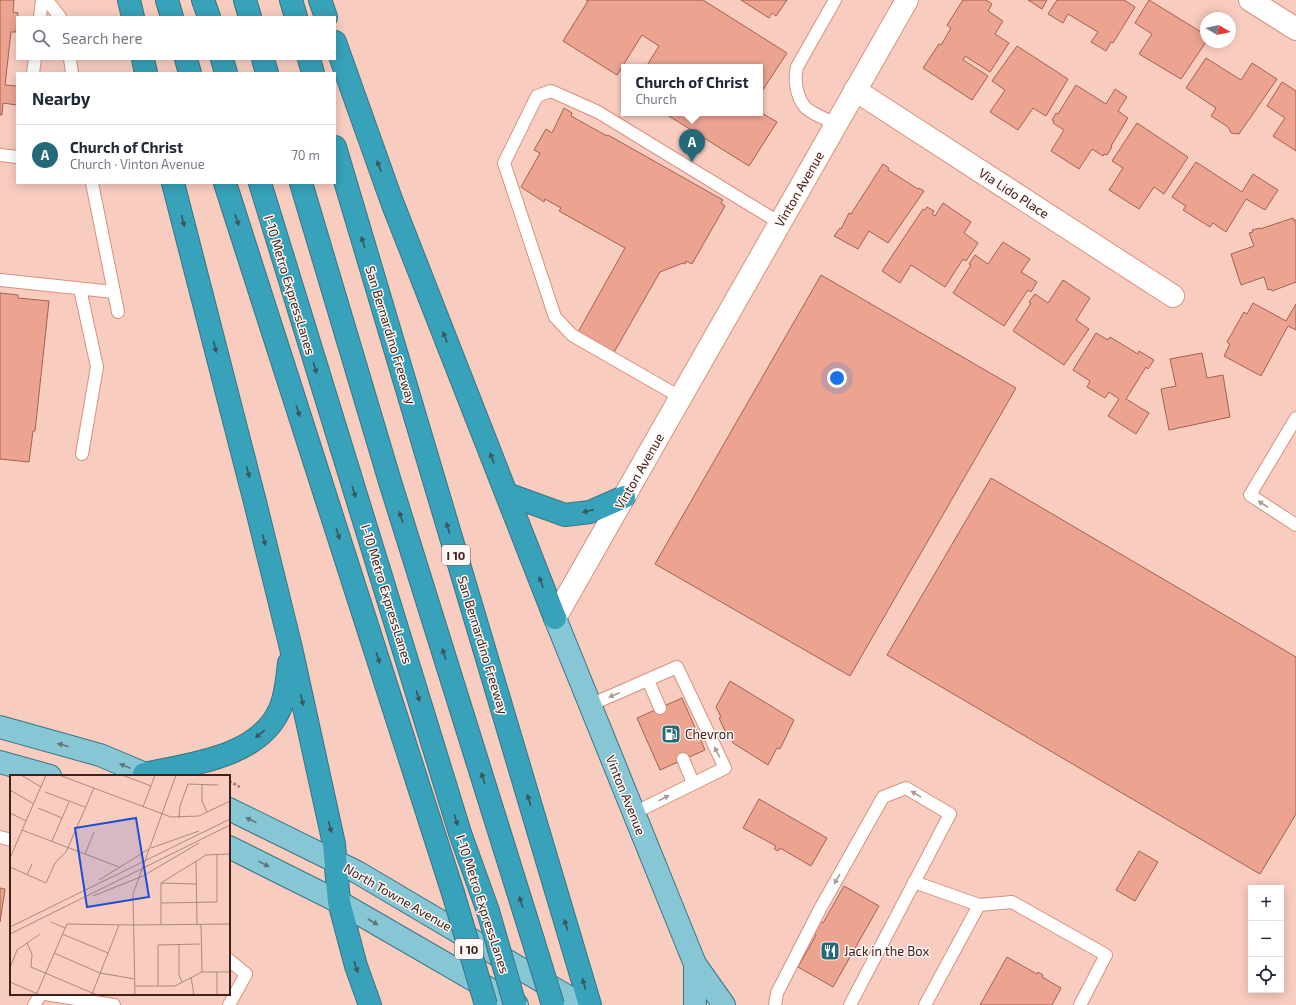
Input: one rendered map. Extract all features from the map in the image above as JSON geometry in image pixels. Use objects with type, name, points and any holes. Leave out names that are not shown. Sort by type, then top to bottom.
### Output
[{"type":"highway","points":[[129,0],[133,16]]},
{"type":"highway","points":[[167,0],[172,16]]},
{"type":"highway","points":[[203,0],[209,16]]},
{"type":"highway","points":[[245,0],[250,16]]},
{"type":"highway","points":[[291,0],[296,16]]},
{"type":"highway","points":[[320,0],[326,16]]},
{"type":"highway","points":[[336,45],[392,202],[555,618]]},
{"type":"highway","points":[[143,60],[146,72]]},
{"type":"highway","points":[[186,60],[190,72]]},
{"type":"highway","points":[[222,60],[226,72]]},
{"type":"highway","points":[[263,60],[267,72]]},
{"type":"highway","points":[[309,60],[313,72]]},
{"type":"highway","name":"San Bernardino Freeway","points":[[336,150],[590,1005]]},
{"type":"highway","points":[[173,184],[253,494],[290,648],[334,844],[339,902],[356,966],[370,1005]]},
{"type":"highway","name":"I 10","points":[[225,184],[453,893],[486,1005]]},
{"type":"highway","name":"I-10 Metro ExpressLanes","points":[[260,184],[460,833],[488,911],[516,1005]]},
{"type":"highway","points":[[301,184],[391,485],[553,1005]]},
{"type":"highway","points":[[507,494],[565,515],[590,512],[624,497]]},
{"type":"highway","points":[[147,775],[215,759],[244,747],[269,726],[279,711],[284,696],[290,648]]},
{"type":"main road","name":"Vinton Avenue","points":[[555,618],[695,964],[724,1005]]},
{"type":"main road","points":[[0,727],[100,756],[147,775]]},
{"type":"main road","points":[[0,762],[46,775]]},
{"type":"main road","name":"North Towne Avenue","points":[[230,809],[364,876],[582,1005]]},
{"type":"main road","points":[[230,848],[339,902],[516,1005]]},
{"type":"main road","name":"Vinton Avenue","points":[[694,1005],[695,964]]},
{"type":"street","name":"Vinton Avenue","points":[[555,618],[907,0]]},
{"type":"street","points":[[1250,0],[1296,29]]},
{"type":"street","name":"Via Lido Place","points":[[855,90],[1173,296]]},
{"type":"lane","points":[[40,16],[42,0]]},
{"type":"lane","points":[[47,0],[59,16]]},
{"type":"lane","points":[[835,0],[797,66],[794,78],[805,107],[836,124]]},
{"type":"lane","points":[[33,72],[35,60]]},
{"type":"lane","points":[[70,60],[72,72]]},
{"type":"lane","points":[[680,397],[572,335],[555,317],[504,163],[537,96],[550,91],[598,112],[780,223]]},
{"type":"lane","points":[[0,155],[16,157]]},
{"type":"lane","points":[[92,184],[118,312]]},
{"type":"lane","points":[[0,280],[114,292]]},
{"type":"lane","points":[[80,289],[97,367],[82,454]]},
{"type":"lane","points":[[1296,418],[1250,495],[1296,525]]},
{"type":"lane","points":[[590,705],[677,667],[725,768],[634,813]]},
{"type":"lane","points":[[643,683],[660,708]]},
{"type":"lane","points":[[684,759],[693,783]]},
{"type":"lane","points":[[775,1005],[777,993],[820,909],[884,797],[906,788],[950,814],[850,1005]]},
{"type":"lane","points":[[0,837],[10,840]]},
{"type":"lane","points":[[914,882],[979,905],[1012,902],[1106,955],[1080,1005]]},
{"type":"lane","points":[[925,1005],[979,905]]},
{"type":"lane","points":[[229,1005],[246,974],[230,961]]},
{"type":"lane","points":[[34,1005],[40,995]]},
{"type":"lane","points":[[51,995],[114,1005]]},
{"type":"building","points":[[0,0],[14,0],[13,12],[18,13],[18,16],[16,16],[16,32],[11,32],[5,85],[16,86],[16,105],[3,103],[2,115],[0,115]]},
{"type":"building","points":[[586,0],[703,0],[787,53],[763,89],[763,64],[648,64],[659,46],[642,35],[624,64],[621,64],[621,69],[617,75],[563,41],[588,1]]},
{"type":"building","points":[[741,0],[787,0],[776,16],[772,13],[769,18]]},
{"type":"building","points":[[963,0],[986,0],[992,4],[988,11],[1003,21],[995,34],[1009,43],[990,72],[965,56],[963,60],[988,76],[972,100],[923,68],[939,44],[941,45],[951,28],[947,25]]},
{"type":"building","points":[[1028,0],[1047,0],[1042,9]]},
{"type":"building","points":[[1057,0],[1124,0],[1135,7],[1113,43],[1111,42],[1106,51],[1091,42],[1098,32],[1068,14],[1063,23],[1048,14]]},
{"type":"building","points":[[1149,0],[1200,31],[1200,48],[1202,48],[1181,79],[1139,54],[1152,34],[1135,23]]},
{"type":"building","points":[[1017,46],[1068,79],[1046,116],[1033,108],[1018,130],[990,112],[1005,90],[992,81]]},
{"type":"building","points":[[1206,58],[1241,80],[1252,63],[1277,79],[1239,134],[1231,133],[1228,127],[1211,116],[1216,108],[1186,88]]},
{"type":"building","points":[[1282,82],[1296,91],[1296,151],[1273,136],[1285,118],[1267,106]]},
{"type":"building","points":[[1076,85],[1106,104],[1115,89],[1127,97],[1118,111],[1128,118],[1107,155],[1104,154],[1103,156],[1092,149],[1079,169],[1051,151],[1064,130],[1053,123],[1054,121],[1052,120],[1056,113],[1058,114]]},
{"type":"building","points":[[564,108],[572,113],[571,116],[607,136],[608,135],[723,200],[721,203],[725,206],[692,264],[686,261],[685,264],[683,263],[660,272],[613,354],[577,334],[625,248],[559,211],[561,208],[545,199],[544,202],[521,187],[540,153],[534,150],[546,129],[552,133]]},
{"type":"building","points":[[763,114],[777,122],[749,166],[669,116],[763,116]]},
{"type":"building","points":[[1137,123],[1188,157],[1164,194],[1154,187],[1139,209],[1109,190],[1123,168],[1112,161]]},
{"type":"building","points":[[1196,162],[1242,192],[1253,174],[1278,190],[1265,210],[1246,199],[1226,232],[1213,223],[1210,227],[1183,210],[1186,206],[1172,197]]},
{"type":"building","points":[[883,164],[889,168],[888,170],[918,189],[919,188],[924,191],[888,243],[869,231],[858,249],[834,236],[840,228],[841,229],[849,213],[851,214]]},
{"type":"building","points":[[943,203],[971,222],[964,233],[978,243],[966,261],[963,259],[945,287],[911,265],[900,283],[882,271],[923,209],[925,210],[927,207],[934,211],[932,214],[935,216]]},
{"type":"building","points":[[1293,218],[1294,221],[1296,220],[1296,282],[1272,291],[1271,289],[1268,290],[1264,277],[1241,285],[1231,254],[1254,246],[1249,233],[1253,232],[1252,230],[1260,229]]},
{"type":"building","points":[[1003,242],[1030,259],[1021,272],[1037,282],[1031,292],[1028,290],[1004,326],[953,293],[971,265],[969,264],[975,255],[988,264]]},
{"type":"building","points":[[821,275],[1016,388],[850,676],[655,564]]},
{"type":"building","points":[[1063,280],[1090,298],[1076,320],[1089,329],[1064,365],[1013,331],[1035,294],[1048,303]]},
{"type":"building","points":[[0,293],[18,295],[18,298],[49,301],[35,431],[33,431],[29,462],[0,459]]},
{"type":"building","points":[[1253,303],[1286,321],[1296,304],[1296,330],[1288,326],[1261,376],[1224,356],[1230,344],[1227,342],[1244,312],[1247,314]]},
{"type":"building","points":[[1096,333],[1108,340],[1110,337],[1138,354],[1139,351],[1154,360],[1148,369],[1146,367],[1126,399],[1149,413],[1136,434],[1108,416],[1119,399],[1109,392],[1105,398],[1087,387],[1090,381],[1073,370]]},
{"type":"building","points":[[1202,353],[1207,378],[1223,375],[1230,417],[1169,430],[1161,389],[1176,386],[1170,359]]},
{"type":"building","points":[[991,478],[1296,657],[1296,814],[1260,874],[887,655]]},
{"type":"building","points":[[730,681],[794,720],[780,749],[777,748],[768,765],[733,743],[729,734],[727,735],[719,718],[721,717],[716,707]]},
{"type":"building","name":"Chevron","points":[[682,698],[705,750],[660,770],[637,718]]},
{"type":"building","points":[[759,799],[827,838],[811,866],[780,848],[778,851],[774,849],[776,846],[743,828]]},
{"type":"building","points":[[1139,851],[1158,862],[1135,901],[1116,890]]},
{"type":"building","name":"Jack in the Box","points":[[844,886],[879,906],[833,987],[798,967],[816,935],[811,933],[818,920],[823,923]]},
{"type":"building","points":[[0,888],[5,889],[0,922]]},
{"type":"building","points":[[1007,957],[1037,974],[1038,972],[1043,975],[1042,977],[1061,988],[1052,1005],[980,1005]]},
{"type":"place","name":"Church of Christ","points":[[692,162]]},
{"type":"place","name":"Chevron","points":[[671,734]]},
{"type":"place","name":"Jack in the Box","points":[[830,951]]}]
